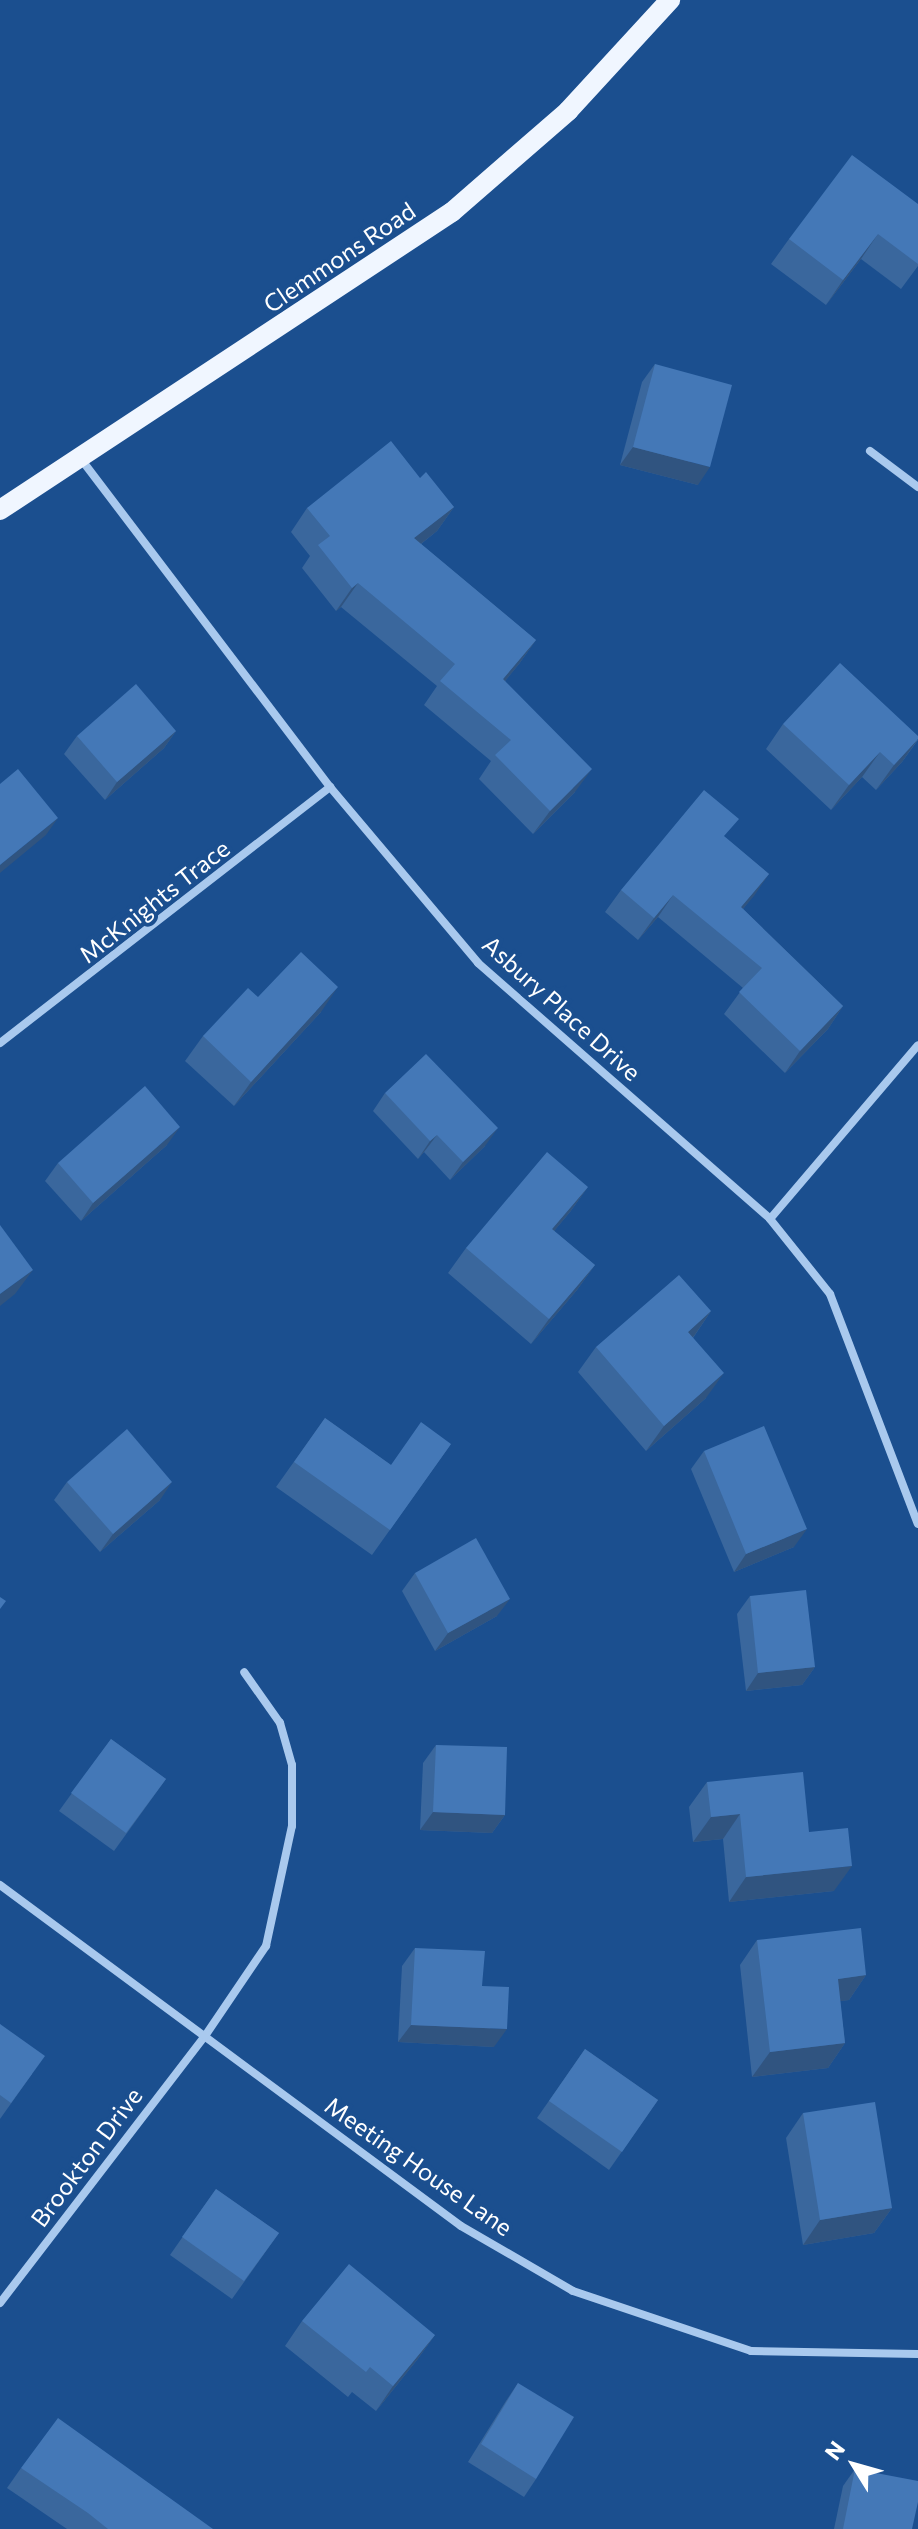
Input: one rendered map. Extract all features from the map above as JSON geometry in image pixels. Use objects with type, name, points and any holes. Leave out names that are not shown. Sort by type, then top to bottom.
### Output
[{"type":"main road","name":"Clemmons Road","points":[[0,510],[452,212],[568,111],[670,0]]},
{"type":"street","points":[[870,451],[918,487]]},
{"type":"street","name":"Asbury Place Drive","points":[[81,459],[330,787],[478,963],[770,1219],[830,1294],[918,1524]]},
{"type":"street","name":"McKnights Trace","points":[[0,1043],[330,787]]},
{"type":"street","points":[[770,1219],[918,1045]]},
{"type":"street","name":"Brookton Drive","points":[[0,2303],[205,2036],[266,1946],[292,1826],[292,1765],[280,1723],[244,1672]]},
{"type":"street","name":"Meeting House Lane","points":[[0,1885],[461,2226],[573,2291],[751,2351],[918,2354]]},
{"type":"building","points":[[852,155],[918,204],[918,264],[878,234],[843,280],[789,239]]},
{"type":"building","points":[[655,364],[732,385],[710,467],[633,447]]},
{"type":"building","points":[[391,441],[420,478],[426,472],[454,507],[414,538],[536,640],[503,679],[592,769],[550,811],[495,755],[511,740],[440,681],[455,664],[358,583],[352,588],[318,545],[330,536],[307,508]]},
{"type":"building","points":[[840,663],[918,736],[894,765],[880,752],[849,785],[783,724]]},
{"type":"building","points":[[136,684],[176,731],[117,782],[77,736]]},
{"type":"building","points":[[18,769],[58,818],[0,865],[0,784]]},
{"type":"building","points":[[704,790],[739,819],[724,836],[769,874],[741,907],[843,1006],[800,1051],[739,992],[762,968],[673,895],[654,918],[621,890]]},
{"type":"building","points":[[301,952],[338,987],[251,1082],[203,1036],[248,988],[258,997]]},
{"type":"building","points":[[426,1054],[498,1128],[463,1162],[437,1135],[430,1141],[385,1093]]},
{"type":"building","points":[[145,1086],[180,1127],[93,1203],[58,1163]]},
{"type":"building","points":[[547,1152],[588,1187],[552,1229],[595,1265],[549,1319],[466,1248]]},
{"type":"building","points":[[0,1225],[33,1270],[0,1294]]},
{"type":"building","points":[[679,1275],[711,1311],[688,1332],[724,1373],[664,1426],[596,1347]]},
{"type":"building","points":[[325,1418],[391,1465],[421,1422],[451,1444],[390,1530],[294,1462]]},
{"type":"building","points":[[764,1426],[807,1529],[746,1554],[704,1451]]},
{"type":"building","points":[[127,1429],[172,1482],[113,1534],[67,1482]]},
{"type":"building","points":[[476,1538],[510,1599],[448,1633],[415,1573]]},
{"type":"building","points":[[806,1590],[815,1667],[758,1673],[750,1596]]},
{"type":"building","points":[[111,1739],[166,1779],[126,1833],[71,1793]]},
{"type":"building","points":[[436,1745],[507,1747],[505,1815],[433,1812]]},
{"type":"building","points":[[803,1772],[809,1832],[848,1828],[852,1866],[746,1877],[740,1814],[711,1817],[707,1782]]},
{"type":"building","points":[[861,1928],[866,1975],[838,1979],[845,2043],[770,2052],[757,1940]]},
{"type":"building","points":[[415,1948],[485,1951],[482,1986],[509,1987],[507,2029],[411,2025]]},
{"type":"building","points":[[0,2024],[45,2056],[11,2103],[0,2095]]},
{"type":"building","points":[[585,2049],[658,2100],[622,2152],[549,2101]]},
{"type":"building","points":[[875,2102],[892,2208],[820,2220],[803,2113]]},
{"type":"building","points":[[216,2189],[279,2233],[244,2281],[182,2237]]},
{"type":"building","points":[[349,2264],[435,2335],[393,2386],[370,2367],[366,2372],[302,2321]]},
{"type":"building","points":[[518,2383],[574,2417],[536,2479],[481,2444]]},
{"type":"building","points":[[58,2418],[213,2529],[108,2529],[21,2468]]},
{"type":"building","points":[[855,2469],[918,2481],[918,2502],[912,2529],[843,2529]]}]
